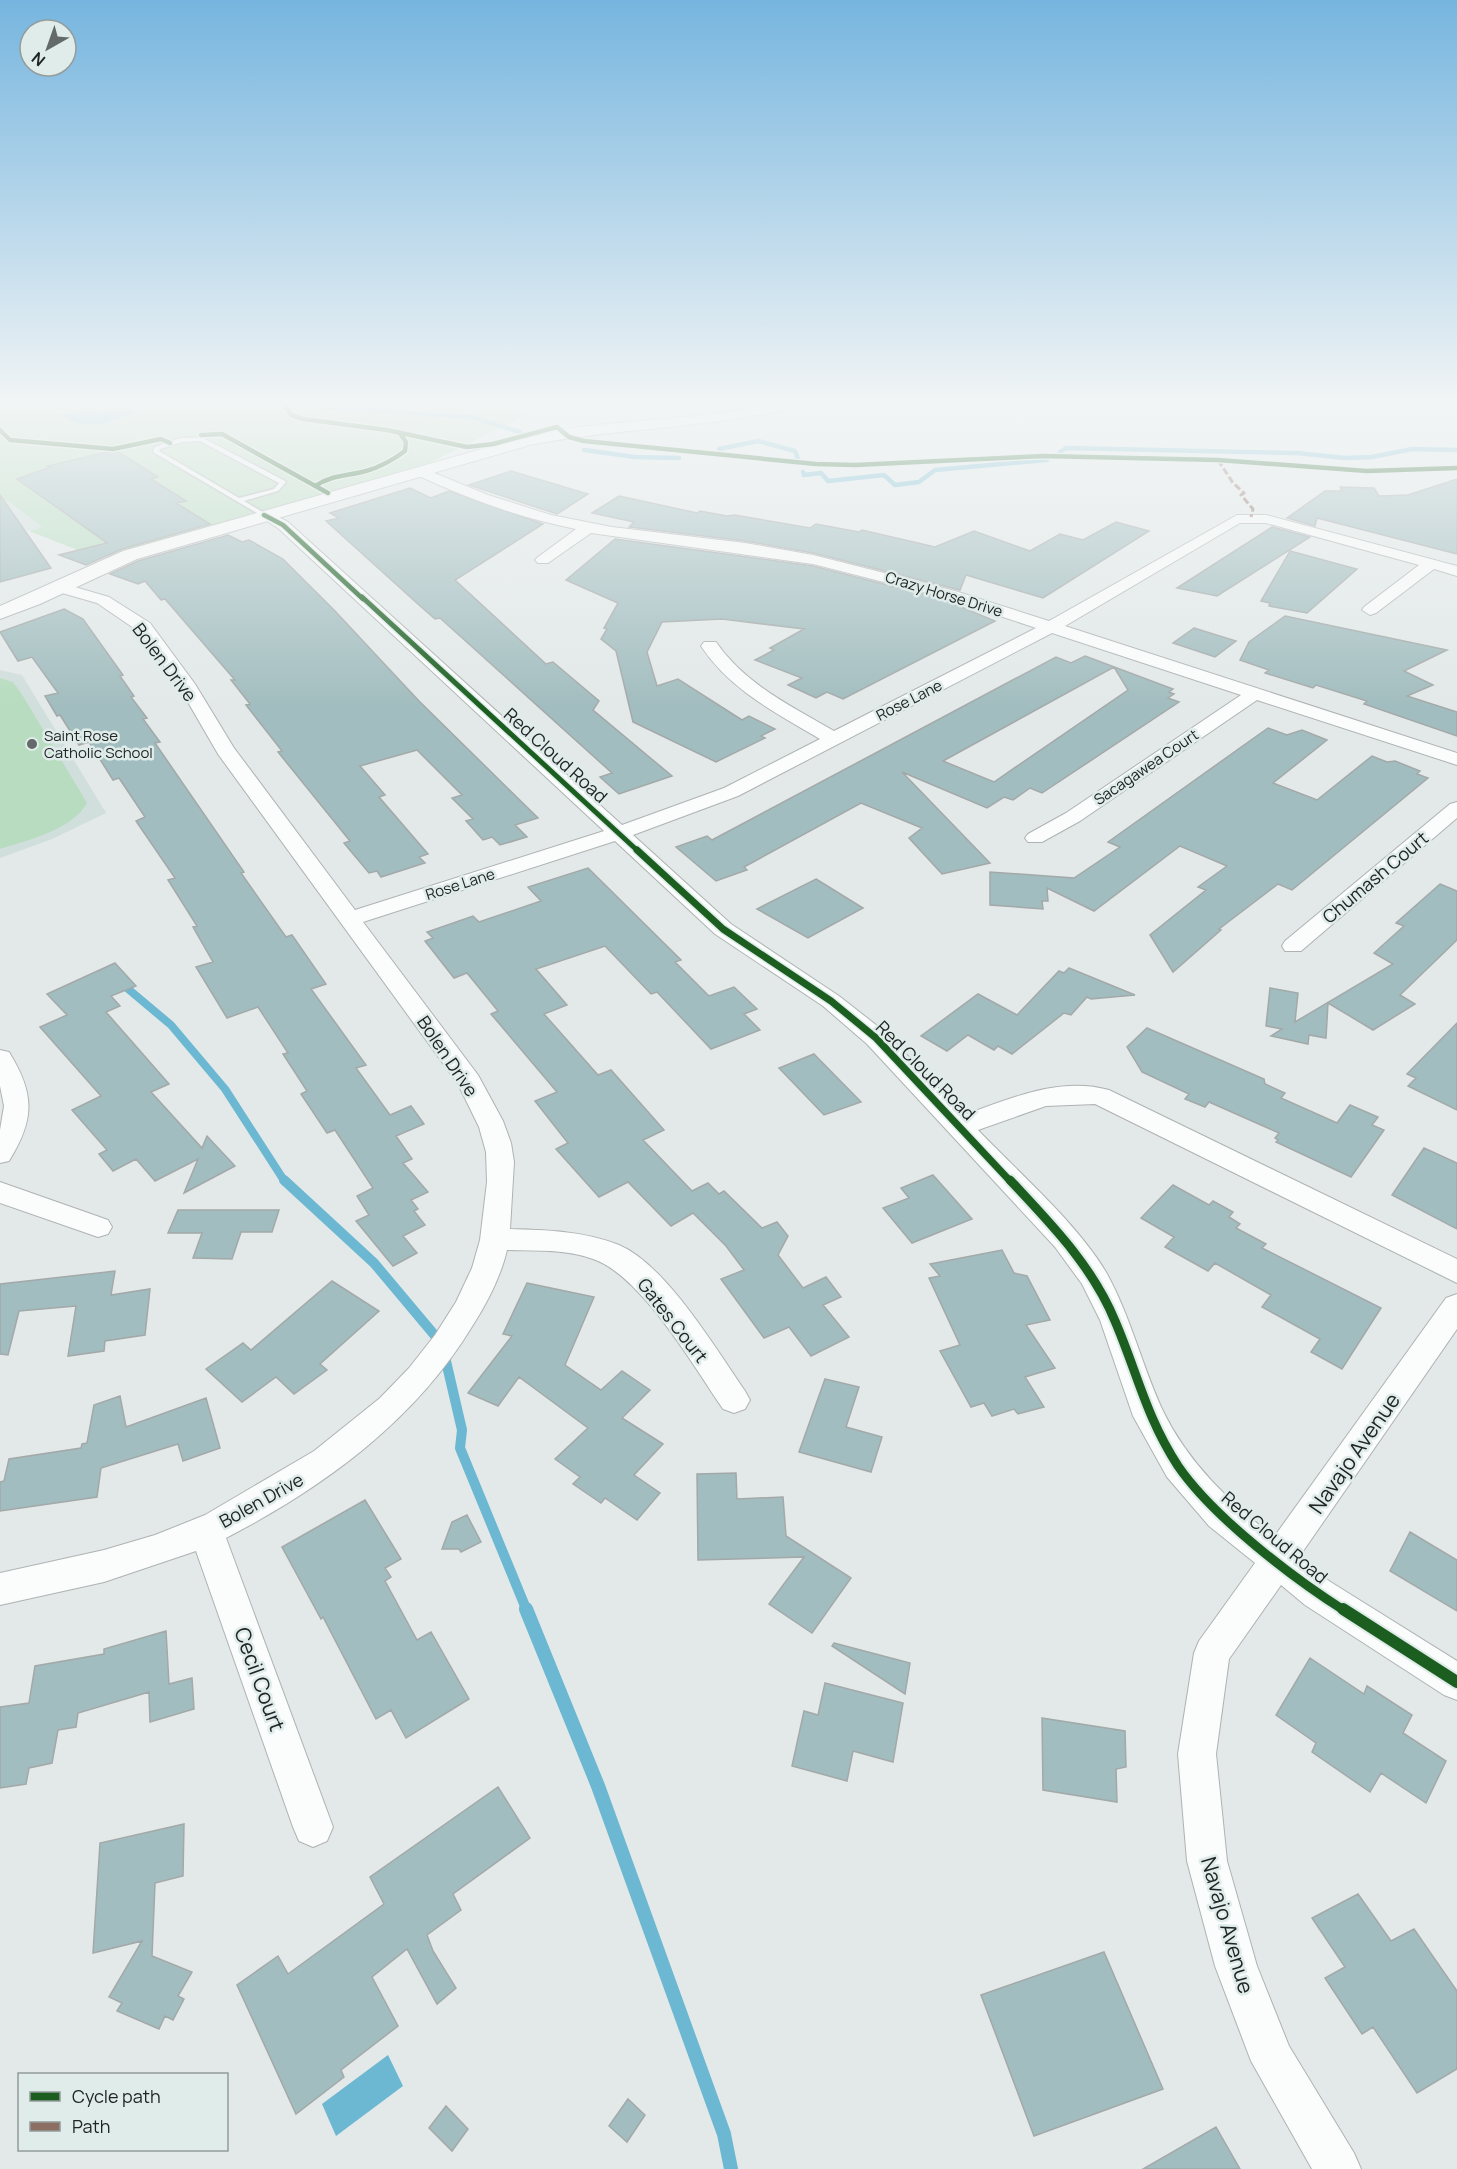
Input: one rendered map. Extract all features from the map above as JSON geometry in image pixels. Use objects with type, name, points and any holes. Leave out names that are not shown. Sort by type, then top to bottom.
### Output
[{"type":"street","points":[[0,613],[61,588],[105,564],[129,555],[304,504]]},
{"type":"street","name":"Crazy Horse Drive","points":[[500,504],[589,527],[767,551],[866,570],[1051,627],[1457,759]]},
{"type":"street","name":"Red Cloud Road","points":[[264,515],[283,525],[723,929],[831,1000],[876,1038],[1065,1239],[1094,1278],[1115,1320],[1149,1416],[1179,1467],[1221,1515],[1277,1563],[1317,1593],[1457,1682]]},
{"type":"street","name":"Rose Lane","points":[[350,919],[619,833],[731,792],[1051,627],[1236,519],[1266,519],[1457,571]]},
{"type":"street","points":[[543,560],[589,527]]},
{"type":"street","points":[[1370,610],[1431,564]]},
{"type":"street","name":"Bolen Drive","points":[[0,1589],[124,1560],[206,1531],[293,1484],[347,1448],[390,1410],[429,1368],[460,1320],[487,1267],[494,1239],[501,1184],[496,1135],[469,1081],[225,750],[186,684],[144,627],[125,612],[103,600],[61,588]]},
{"type":"street","points":[[710,646],[716,659],[731,674],[834,739]]},
{"type":"street","name":"Sacagawea Court","points":[[1035,838],[1073,817],[1255,693]]},
{"type":"street","name":"Chumash Court","points":[[1293,946],[1457,808]]},
{"type":"street","points":[[0,1058],[9,1074],[20,1109],[0,1154]]},
{"type":"street","name":"Red Cloud Road","points":[[961,1126],[1048,1096],[1075,1092],[1100,1096],[1457,1272]]},
{"type":"street","points":[[0,1192],[98,1227]]},
{"type":"street","name":"Gates Court","points":[[494,1239],[572,1242],[613,1255],[650,1285],[734,1400]]},
{"type":"street","name":"Navajo Avenue","points":[[1338,2169],[1273,2061],[1236,1966],[1206,1849],[1197,1754],[1212,1653],[1457,1306]]},
{"type":"street","name":"Cecil Court","points":[[206,1531],[314,1827]]},
{"type":"lane","points":[[245,504],[264,515]]},
{"type":"shaded area","points":[[0,504],[11,504],[43,527],[0,537]]},
{"type":"shaded area","name":"Saint Rose Catholic School","points":[[0,670],[22,675],[106,813],[52,839],[0,858]]},
{"type":"green space","points":[[12,504],[308,504],[134,553],[98,558],[29,531],[42,527]]},
{"type":"green space","name":"Saint Rose Catholic School","points":[[0,678],[13,682],[21,693],[87,803],[71,820],[60,827],[36,838],[0,849]]},
{"type":"water","points":[[388,2055],[403,2086],[336,2136],[322,2104]]},
{"type":"building","points":[[0,504],[6,504],[51,568],[0,582]]},
{"type":"building","points":[[52,504],[178,504],[210,524],[122,549],[86,565],[59,555],[107,543]]},
{"type":"building","points":[[358,504],[487,504],[543,524],[455,580],[546,664],[553,662],[599,701],[593,710],[672,776],[619,794],[600,777],[612,773],[440,618],[435,619],[326,521],[339,518],[330,513]]},
{"type":"building","points":[[527,504],[572,504],[557,514]]},
{"type":"building","points":[[606,504],[657,504],[697,513],[700,511],[727,516],[735,515],[810,528],[816,524],[859,532],[862,530],[935,547],[974,531],[1030,551],[1060,534],[1083,540],[1116,522],[1149,531],[1043,598],[966,575],[960,590],[813,553],[745,541],[629,527],[634,522],[592,513]]},
{"type":"building","points":[[1306,504],[1457,504],[1457,554],[1317,518],[1315,526],[1287,518]]},
{"type":"building","points":[[1272,527],[1310,537],[1217,596],[1177,588]]},
{"type":"building","points":[[228,535],[242,542],[249,540],[283,559],[335,611],[419,701],[538,818],[515,825],[527,837],[500,845],[492,837],[483,840],[466,821],[473,819],[452,798],[462,795],[417,750],[360,766],[385,795],[379,797],[428,854],[419,857],[425,863],[381,877],[377,871],[369,873],[344,843],[350,841],[278,752],[282,751],[246,705],[250,704],[231,680],[235,680],[165,599],[161,600],[145,581],[138,584],[110,574],[138,561]]},
{"type":"building","points":[[615,539],[813,566],[942,599],[995,621],[843,699],[827,692],[816,698],[788,685],[802,678],[755,660],[774,650],[770,648],[804,629],[722,619],[662,622],[647,652],[657,686],[678,679],[742,720],[749,716],[775,729],[761,736],[765,738],[716,762],[633,722],[616,651],[601,639],[607,629],[604,628],[618,603],[566,580]]},
{"type":"building","points":[[1290,551],[1357,569],[1307,613],[1269,606],[1270,603],[1261,601]]},
{"type":"building","points":[[64,609],[83,619],[123,675],[120,676],[134,696],[131,697],[147,718],[143,719],[160,742],[155,743],[286,937],[292,935],[326,984],[311,989],[366,1065],[356,1068],[390,1115],[411,1106],[424,1124],[396,1136],[412,1159],[403,1163],[428,1192],[411,1200],[418,1209],[414,1211],[425,1225],[403,1236],[417,1253],[393,1266],[356,1221],[369,1215],[357,1196],[373,1188],[335,1130],[327,1133],[301,1094],[307,1091],[283,1054],[288,1053],[258,1007],[227,1018],[196,967],[213,962],[193,927],[197,926],[168,880],[175,878],[136,821],[145,817],[119,778],[113,780],[89,742],[79,745],[60,715],[57,716],[45,696],[58,693],[32,657],[18,661],[0,632]]},
{"type":"building","points":[[1285,616],[1447,650],[1404,671],[1433,685],[1407,696],[1457,712],[1457,736],[1364,704],[1367,701],[1316,685],[1313,688],[1265,673],[1269,670],[1240,660],[1249,642]]},
{"type":"building","points":[[1194,628],[1236,641],[1215,657],[1173,643]]},
{"type":"building","points":[[1085,656],[1173,689],[1169,692],[1174,694],[1168,698],[1179,702],[1042,793],[1030,788],[1013,800],[1004,797],[987,808],[902,772],[990,863],[942,874],[909,838],[922,828],[861,803],[744,867],[747,870],[716,881],[676,847],[707,836],[712,840],[1056,657],[1071,663]],"holes":[[[1114,667],[1128,690],[994,782],[943,761]]]},
{"type":"building","points":[[1268,728],[1287,735],[1302,730],[1327,740],[1273,783],[1317,800],[1372,756],[1387,762],[1395,761],[1420,771],[1417,774],[1428,778],[1292,890],[1278,884],[1219,929],[1221,930],[1173,972],[1150,935],[1206,890],[1198,887],[1227,866],[1180,846],[1094,911],[1047,888],[1048,901],[1042,901],[1043,909],[990,905],[990,872],[1074,878],[1120,847],[1108,842]]},
{"type":"building","points":[[588,868],[681,960],[675,962],[709,996],[734,987],[757,1009],[744,1014],[760,1030],[711,1049],[657,992],[651,994],[605,946],[536,969],[567,1005],[544,1014],[598,1075],[611,1070],[664,1130],[643,1140],[692,1191],[708,1183],[719,1194],[724,1191],[762,1228],[777,1222],[788,1236],[778,1255],[803,1288],[826,1277],[841,1297],[823,1305],[849,1337],[811,1356],[789,1327],[764,1338],[721,1279],[744,1270],[726,1246],[693,1213],[671,1226],[628,1182],[599,1197],[556,1149],[568,1143],[535,1101],[557,1092],[491,1014],[498,1011],[467,973],[454,978],[425,941],[433,938],[427,932],[473,916],[479,922],[541,901],[528,887]]},
{"type":"building","points":[[816,879],[863,908],[808,938],[757,909]]},
{"type":"building","points":[[1440,884],[1457,891],[1457,940],[1400,995],[1415,1004],[1373,1030],[1328,1003],[1326,1038],[1309,1035],[1308,1044],[1271,1036],[1282,1029],[1266,1026],[1270,988],[1298,993],[1295,1022],[1393,964],[1374,953],[1404,926],[1396,923]]},
{"type":"building","points":[[115,963],[136,986],[111,996],[120,1006],[106,1012],[169,1084],[151,1092],[202,1148],[207,1136],[235,1166],[184,1193],[198,1159],[155,1181],[136,1159],[113,1171],[99,1154],[107,1150],[72,1110],[101,1096],[40,1027],[67,1015],[47,994]]},
{"type":"building","points":[[1069,968],[1135,995],[1091,999],[1087,997],[1071,1015],[1064,1013],[1012,1054],[998,1046],[994,1050],[968,1035],[947,1051],[921,1036],[978,994],[1017,1015],[1059,971],[1064,973]]},
{"type":"building","points":[[1457,1023],[1457,1110],[1408,1086],[1416,1078],[1407,1074]]},
{"type":"building","points":[[1147,1028],[1264,1079],[1265,1084],[1285,1093],[1281,1098],[1337,1123],[1350,1105],[1378,1117],[1372,1125],[1384,1130],[1351,1177],[1276,1142],[1278,1140],[1275,1138],[1279,1133],[1209,1102],[1205,1107],[1185,1099],[1189,1094],[1142,1072],[1127,1047]]},
{"type":"building","points":[[814,1054],[861,1102],[824,1115],[779,1068]]},
{"type":"building","points":[[1424,1148],[1457,1163],[1457,1229],[1392,1195]]},
{"type":"building","points":[[933,1175],[972,1219],[912,1243],[883,1208],[909,1198],[901,1188]]},
{"type":"building","points":[[1173,1185],[1209,1205],[1213,1201],[1233,1212],[1229,1217],[1240,1224],[1236,1228],[1266,1244],[1262,1248],[1381,1308],[1342,1369],[1311,1352],[1320,1339],[1262,1307],[1271,1295],[1215,1263],[1208,1271],[1165,1247],[1174,1237],[1141,1218]]},
{"type":"building","points":[[178,1210],[279,1210],[272,1232],[241,1232],[232,1259],[193,1258],[202,1233],[168,1233]]},
{"type":"building","points":[[1002,1250],[1014,1273],[1027,1276],[1050,1320],[1026,1325],[1055,1368],[1025,1377],[1044,1407],[1018,1414],[1014,1409],[992,1416],[984,1403],[971,1407],[940,1351],[960,1345],[929,1278],[940,1276],[930,1264]]},
{"type":"building","points":[[115,1271],[111,1295],[150,1289],[145,1335],[105,1341],[104,1351],[68,1356],[76,1306],[19,1311],[8,1355],[0,1354],[0,1284]]},
{"type":"building","points":[[332,1281],[379,1311],[320,1364],[327,1370],[294,1394],[276,1377],[242,1402],[206,1369],[243,1343],[251,1350]]},
{"type":"building","points":[[527,1283],[594,1297],[565,1365],[601,1390],[622,1371],[650,1390],[622,1418],[663,1444],[634,1475],[660,1493],[637,1520],[605,1498],[601,1503],[573,1484],[580,1477],[555,1459],[588,1428],[519,1377],[498,1406],[468,1393],[512,1336],[503,1334]]},
{"type":"building","points":[[825,1379],[859,1387],[846,1427],[882,1437],[871,1472],[799,1452]]},
{"type":"building","points":[[120,1396],[126,1427],[206,1398],[220,1448],[183,1461],[178,1444],[101,1468],[97,1497],[0,1511],[0,1482],[4,1481],[9,1459],[81,1448],[82,1444],[87,1443],[94,1405]]},
{"type":"building","points":[[736,1473],[737,1499],[783,1497],[786,1536],[851,1578],[812,1633],[769,1604],[804,1557],[698,1560],[697,1474]]},
{"type":"building","points":[[365,1500],[401,1559],[385,1568],[391,1577],[385,1581],[417,1640],[431,1632],[469,1699],[406,1738],[391,1710],[376,1719],[323,1617],[321,1619],[282,1547]]},
{"type":"building","points":[[467,1515],[481,1542],[461,1552],[459,1549],[442,1549],[452,1522]]},
{"type":"building","points":[[1410,1532],[1457,1560],[1457,1611],[1390,1571]]},
{"type":"building","points":[[166,1631],[169,1684],[192,1678],[194,1709],[150,1722],[149,1692],[78,1713],[76,1727],[58,1730],[52,1763],[29,1768],[26,1784],[0,1788],[0,1707],[29,1703],[35,1666],[104,1654],[104,1649]]},
{"type":"building","points":[[834,1643],[910,1663],[905,1694],[832,1646]]},
{"type":"building","points":[[1310,1658],[1364,1694],[1367,1686],[1412,1715],[1403,1733],[1446,1761],[1426,1803],[1381,1773],[1370,1792],[1312,1752],[1316,1743],[1276,1715]]},
{"type":"building","points":[[825,1683],[903,1703],[893,1762],[853,1751],[847,1781],[792,1766],[804,1711],[818,1715]]},
{"type":"building","points":[[1042,1718],[1125,1731],[1126,1767],[1116,1769],[1117,1802],[1043,1790]]},
{"type":"building","points":[[498,1787],[530,1838],[453,1894],[461,1910],[427,1935],[433,1951],[456,1988],[437,2004],[407,1949],[372,1977],[398,2026],[341,2070],[344,2077],[296,2114],[237,1985],[278,1956],[288,1974],[384,1904],[370,1877]]},
{"type":"building","points":[[184,1824],[183,1876],[155,1883],[152,1956],[192,1972],[178,1996],[184,1999],[173,2020],[165,2016],[159,2029],[117,2011],[122,2003],[109,1997],[142,1941],[93,1953],[100,1843]]},
{"type":"building","points":[[1358,1894],[1391,1941],[1414,1929],[1457,1991],[1457,2069],[1417,2093],[1373,2027],[1362,2034],[1325,1978],[1345,1967],[1312,1918]]},
{"type":"building","points":[[1104,1952],[1163,2089],[1034,2136],[981,1995]]},
{"type":"building","points":[[628,2099],[645,2115],[627,2142],[609,2126]]},
{"type":"building","points":[[446,2106],[468,2129],[452,2151],[429,2128]]},
{"type":"building","points":[[1216,2127],[1240,2169],[1143,2169]]},
{"type":"waterway","points":[[121,983],[171,1025],[225,1089],[285,1182]]},
{"type":"waterway","points":[[284,1180],[374,1263],[442,1344],[462,1430],[460,1448],[527,1611]]},
{"type":"waterway","points":[[526,1609],[598,1786],[724,2134],[731,2169]]},
{"type":"marked path","points":[[1249,504],[1253,509],[1251,517]]},
{"type":"cycle path","points":[[264,515],[283,525],[723,929],[831,1001],[876,1038],[1065,1239],[1094,1278],[1115,1320],[1149,1416],[1179,1467],[1221,1515],[1317,1593],[1457,1682]]},
{"type":"place","name":"Saint Rose Catholic School","points":[[32,744]]}]
